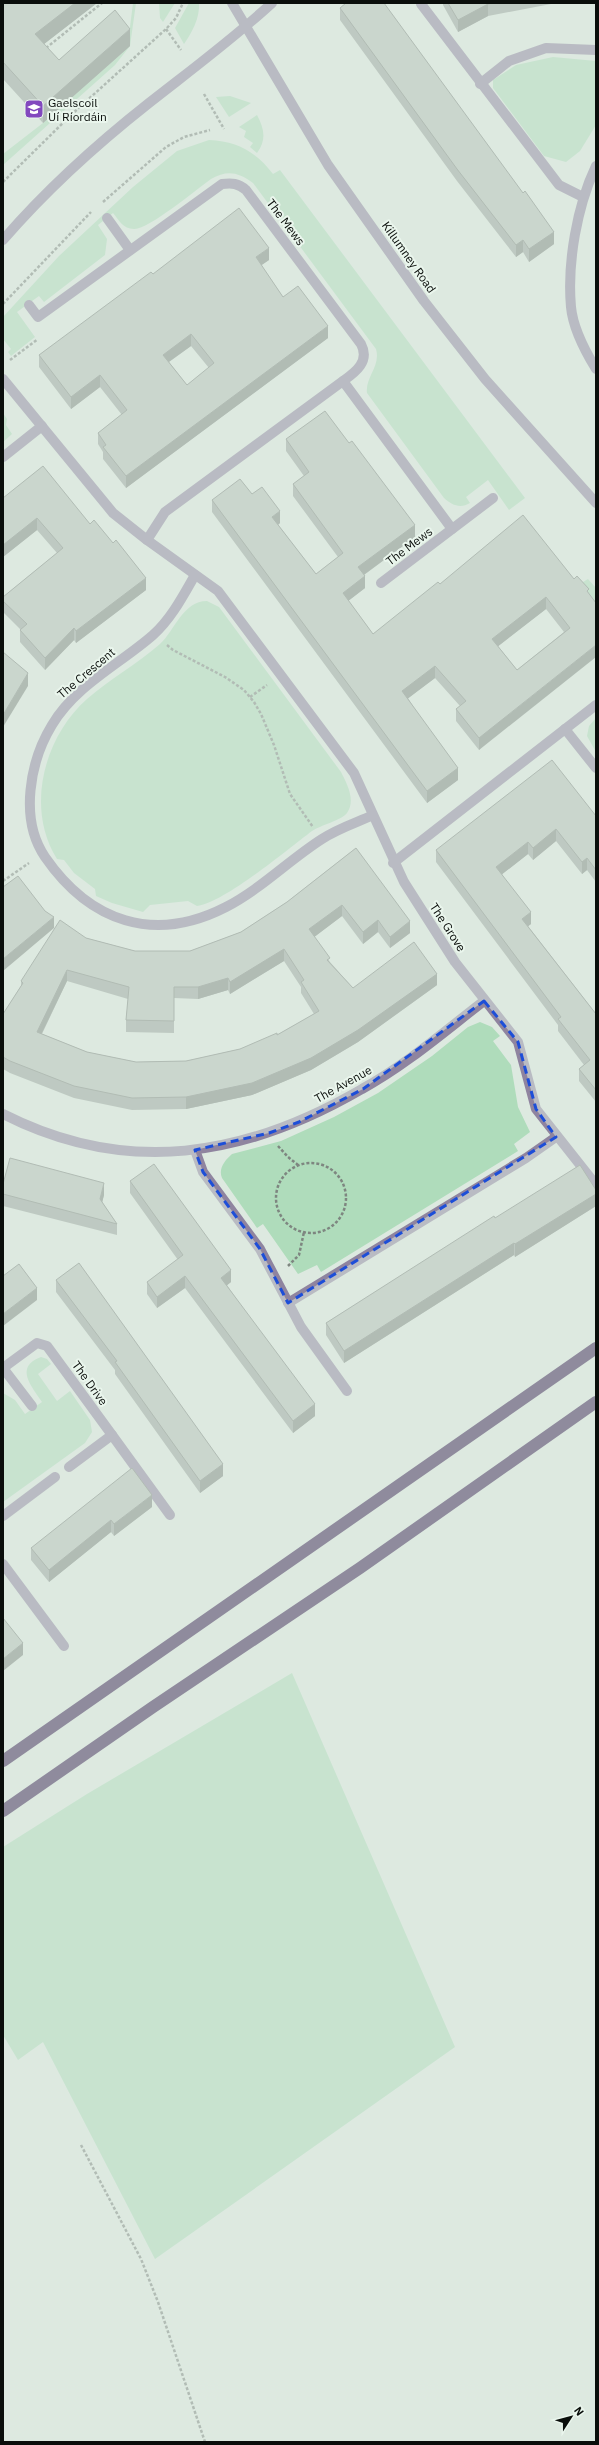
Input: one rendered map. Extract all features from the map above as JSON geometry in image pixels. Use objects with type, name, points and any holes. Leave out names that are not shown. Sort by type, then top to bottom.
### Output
[{"type":"highway","points":[[3,1761],[596,1348]]},
{"type":"highway","points":[[3,1812],[153,1707],[360,1568],[596,1402]]},
{"type":"street","name":"Killumney Road","points":[[232,3],[328,165],[424,301],[485,379],[596,503]]},
{"type":"street","points":[[3,240],[30,209],[102,142],[246,28],[272,3]]},
{"type":"street","points":[[421,4],[480,84],[559,185],[584,197]]},
{"type":"street","points":[[480,84],[509,61],[546,48],[596,50]]},
{"type":"street","points":[[596,166],[584,197],[575,239],[570,280],[571,308],[580,338],[596,369]]},
{"type":"street","name":"The Mews","points":[[29,305],[38,317],[222,184],[232,183],[240,185],[361,344],[364,350],[362,363],[356,372],[165,512],[147,540]]},
{"type":"street","points":[[107,218],[130,250]]},
{"type":"street","points":[[3,379],[113,512],[147,540],[218,591],[354,773],[371,816],[393,862],[596,705]]},
{"type":"street","name":"The Mews","points":[[343,381],[452,529]]},
{"type":"street","points":[[3,457],[42,426]]},
{"type":"street","name":"The Mews","points":[[381,583],[493,498]]},
{"type":"street","name":"The Crescent","points":[[195,575],[173,610],[154,633],[74,698],[53,723],[37,757],[30,797],[31,815],[42,853],[58,876],[92,906],[120,920],[161,925],[210,914],[228,906],[322,839],[371,816]]},
{"type":"street","points":[[565,729],[596,768]]},
{"type":"street","name":"The Grove","points":[[393,862],[438,937],[484,1001],[518,1042],[536,1109],[556,1137],[596,1185]]},
{"type":"street","name":"The Avenue","points":[[3,1114],[82,1145],[120,1152],[162,1153],[195,1150],[269,1133],[300,1122],[363,1089],[427,1045],[484,1001]]},
{"type":"street","points":[[288,1303],[526,1158],[556,1137]]},
{"type":"street","points":[[195,1150],[203,1172],[260,1250],[309,1339],[347,1391]]},
{"type":"street","name":"The Drive","points":[[3,1368],[37,1343],[47,1346],[112,1435]]},
{"type":"street","points":[[3,1368],[32,1406]]},
{"type":"street","points":[[68,1467],[112,1435],[170,1515]]},
{"type":"street","points":[[3,1516],[55,1477]]},
{"type":"street","points":[[3,1564],[64,1646]]},
{"type":"path","points":[[40,52],[102,3]]},
{"type":"path","points":[[3,182],[71,116],[166,29],[176,18],[183,3]]},
{"type":"path","points":[[166,29],[181,50]]},
{"type":"path","points":[[204,94],[224,129]]},
{"type":"path","points":[[10,360],[38,339]]},
{"type":"path","points":[[154,633],[173,650],[225,677],[244,690],[250,697],[261,714],[290,794],[322,839]]},
{"type":"path","points":[[250,697],[281,675]]},
{"type":"path","points":[[3,881],[29,862]]},
{"type":"path","points":[[269,1133],[288,1157],[298,1165]]},
{"type":"path","points":[[310,1162],[322,1164],[333,1169],[341,1178],[346,1189],[345,1207],[337,1222],[327,1230],[316,1233],[304,1232],[294,1228],[285,1221],[279,1211],[276,1200],[277,1189],[281,1179],[289,1170],[298,1165],[310,1162]]},
{"type":"path","points":[[287,1266],[299,1255],[304,1232]]},
{"type":"path","points":[[81,2145],[141,2259],[158,2302],[205,2442]]},
{"type":"highlighted area","points":[[484,1001],[518,1042],[536,1109],[556,1137],[288,1303],[260,1249],[203,1172],[195,1150],[269,1133],[299,1122],[363,1089]]},
{"type":"green space","points":[[133,3],[136,3],[130,46],[115,65],[3,165],[3,154],[43,123],[128,43]]},
{"type":"green space","points":[[159,3],[175,3],[163,22],[160,18]]},
{"type":"green space","points":[[189,3],[199,3],[199,9],[195,25],[184,44],[175,28]]},
{"type":"green space","points":[[553,57],[596,61],[596,125],[580,151],[566,162],[544,156],[493,88],[493,80],[516,65]]},
{"type":"green space","points":[[230,96],[251,103],[229,117],[216,97]]},
{"type":"green space","points":[[257,115],[263,129],[263,139],[257,153],[250,147],[253,143],[244,137],[246,131],[239,127]]},
{"type":"green space","points":[[209,140],[237,145],[245,149],[267,166],[273,174],[280,170],[525,498],[509,510],[488,480],[466,497],[470,503],[466,505],[459,506],[450,503],[444,498],[367,393],[368,382],[375,366],[377,355],[376,349],[253,183],[242,176],[227,173],[211,179],[161,216],[141,228],[130,229],[122,224],[113,213],[98,225],[107,239],[105,255],[44,302],[39,296],[17,312],[35,337],[11,356],[8,352],[11,349],[3,339],[3,317],[59,256],[133,187],[177,151]]},
{"type":"green space","points":[[3,413],[7,419],[6,425],[12,434],[3,442]]},
{"type":"green space","points":[[588,579],[596,588],[596,608],[578,585]]},
{"type":"green space","points":[[207,601],[219,607],[341,772],[350,792],[350,808],[344,816],[312,831],[256,874],[223,896],[209,903],[197,906],[188,901],[150,905],[143,912],[112,903],[96,896],[95,889],[74,873],[64,860],[57,859],[47,839],[42,818],[41,796],[44,774],[50,753],[60,733],[72,715],[87,699],[160,644],[180,617],[192,606],[199,602]]},
{"type":"green space","points":[[596,718],[596,752],[587,736],[589,726]]},
{"type":"green space","points":[[480,1022],[492,1027],[500,1036],[493,1041],[511,1065],[518,1107],[530,1132],[514,1144],[518,1151],[321,1272],[317,1265],[298,1274],[263,1224],[257,1228],[222,1178],[221,1171],[227,1159],[232,1154],[281,1141],[334,1117],[378,1093],[432,1056],[468,1027]]},
{"type":"green space","points":[[41,1357],[47,1359],[51,1364],[38,1374],[57,1401],[70,1391],[90,1420],[92,1432],[85,1443],[3,1502],[3,1393],[15,1400],[25,1414],[42,1402],[30,1384],[27,1372],[28,1366],[33,1361]]},
{"type":"green space","points":[[292,1673],[455,2047],[155,2259],[43,2042],[18,2060],[3,2035],[3,1847],[87,1794]]},
{"type":"building","points":[[3,3],[75,3],[35,34],[59,60],[115,10],[130,29],[43,106],[3,62]]},
{"type":"building","points":[[346,3],[384,3],[523,193],[525,191],[554,232],[529,249],[523,240],[516,245],[457,169],[340,8]]},
{"type":"building","points":[[448,3],[493,3],[488,4],[458,20]]},
{"type":"building","points":[[239,208],[269,248],[256,257],[283,297],[298,286],[328,326],[126,476],[103,447],[106,445],[98,433],[127,410],[100,375],[71,397],[39,355],[151,272],[153,274]],"holes":[[[191,334],[214,363],[187,385],[163,355]]]},
{"type":"building","points":[[325,411],[349,443],[352,441],[415,525],[358,567],[365,576],[343,593],[373,634],[438,582],[440,584],[523,515],[574,579],[577,576],[589,589],[587,591],[596,603],[596,645],[479,738],[456,709],[466,701],[435,666],[402,691],[458,768],[427,791],[212,500],[240,479],[252,494],[262,487],[280,511],[272,517],[316,574],[343,553],[293,484],[309,472],[286,439]],"holes":[[[546,597],[570,628],[517,670],[492,639]]]},
{"type":"building","points":[[43,466],[90,524],[94,520],[113,543],[116,540],[146,578],[76,631],[74,628],[45,658],[20,630],[27,624],[3,601],[3,597],[63,548],[37,518],[3,545],[3,498]]},
{"type":"building","points":[[3,652],[28,673],[3,715]]},
{"type":"building","points":[[552,760],[596,816],[596,870],[587,858],[582,862],[556,829],[533,848],[528,842],[496,867],[531,912],[522,919],[596,1014],[596,1090],[579,1069],[590,1060],[558,1019],[561,1017],[436,850]]},
{"type":"building","points":[[356,848],[410,921],[390,937],[378,920],[363,932],[342,905],[309,929],[330,958],[327,960],[353,988],[414,942],[437,974],[358,1030],[311,1058],[252,1083],[186,1097],[132,1098],[74,1086],[3,1057],[3,1014],[23,983],[21,981],[60,920],[86,938],[135,951],[190,951],[241,932],[287,902]],"holes":[[[284,949],[304,980],[301,982],[319,1011],[277,1035],[277,1033],[240,1049],[186,1061],[136,1062],[87,1052],[37,1032],[67,970],[129,987],[126,1020],[174,1021],[174,987],[198,987],[228,978],[230,982]]]},
{"type":"building","points":[[18,876],[45,911],[54,917],[3,959],[3,887]]},
{"type":"building","points":[[10,1158],[104,1183],[100,1199],[117,1224],[3,1194],[3,1184]]},
{"type":"building","points":[[154,1164],[231,1270],[221,1278],[315,1404],[293,1421],[185,1276],[157,1297],[147,1282],[183,1255],[130,1181]]},
{"type":"building","points":[[580,1165],[596,1190],[596,1194],[515,1244],[514,1243],[344,1351],[326,1323],[494,1216],[495,1218]]},
{"type":"building","points":[[79,1263],[223,1464],[200,1481],[115,1362],[117,1361],[56,1280]]},
{"type":"building","points":[[19,1264],[37,1288],[3,1314],[3,1276]]},
{"type":"building","points":[[132,1468],[152,1495],[114,1524],[111,1520],[49,1570],[31,1548]]},
{"type":"building","points":[[3,1618],[23,1643],[3,1659]]},
{"type":"place","name":"Gaelscoil Uí Ríordáin","points":[[34,109]]}]
